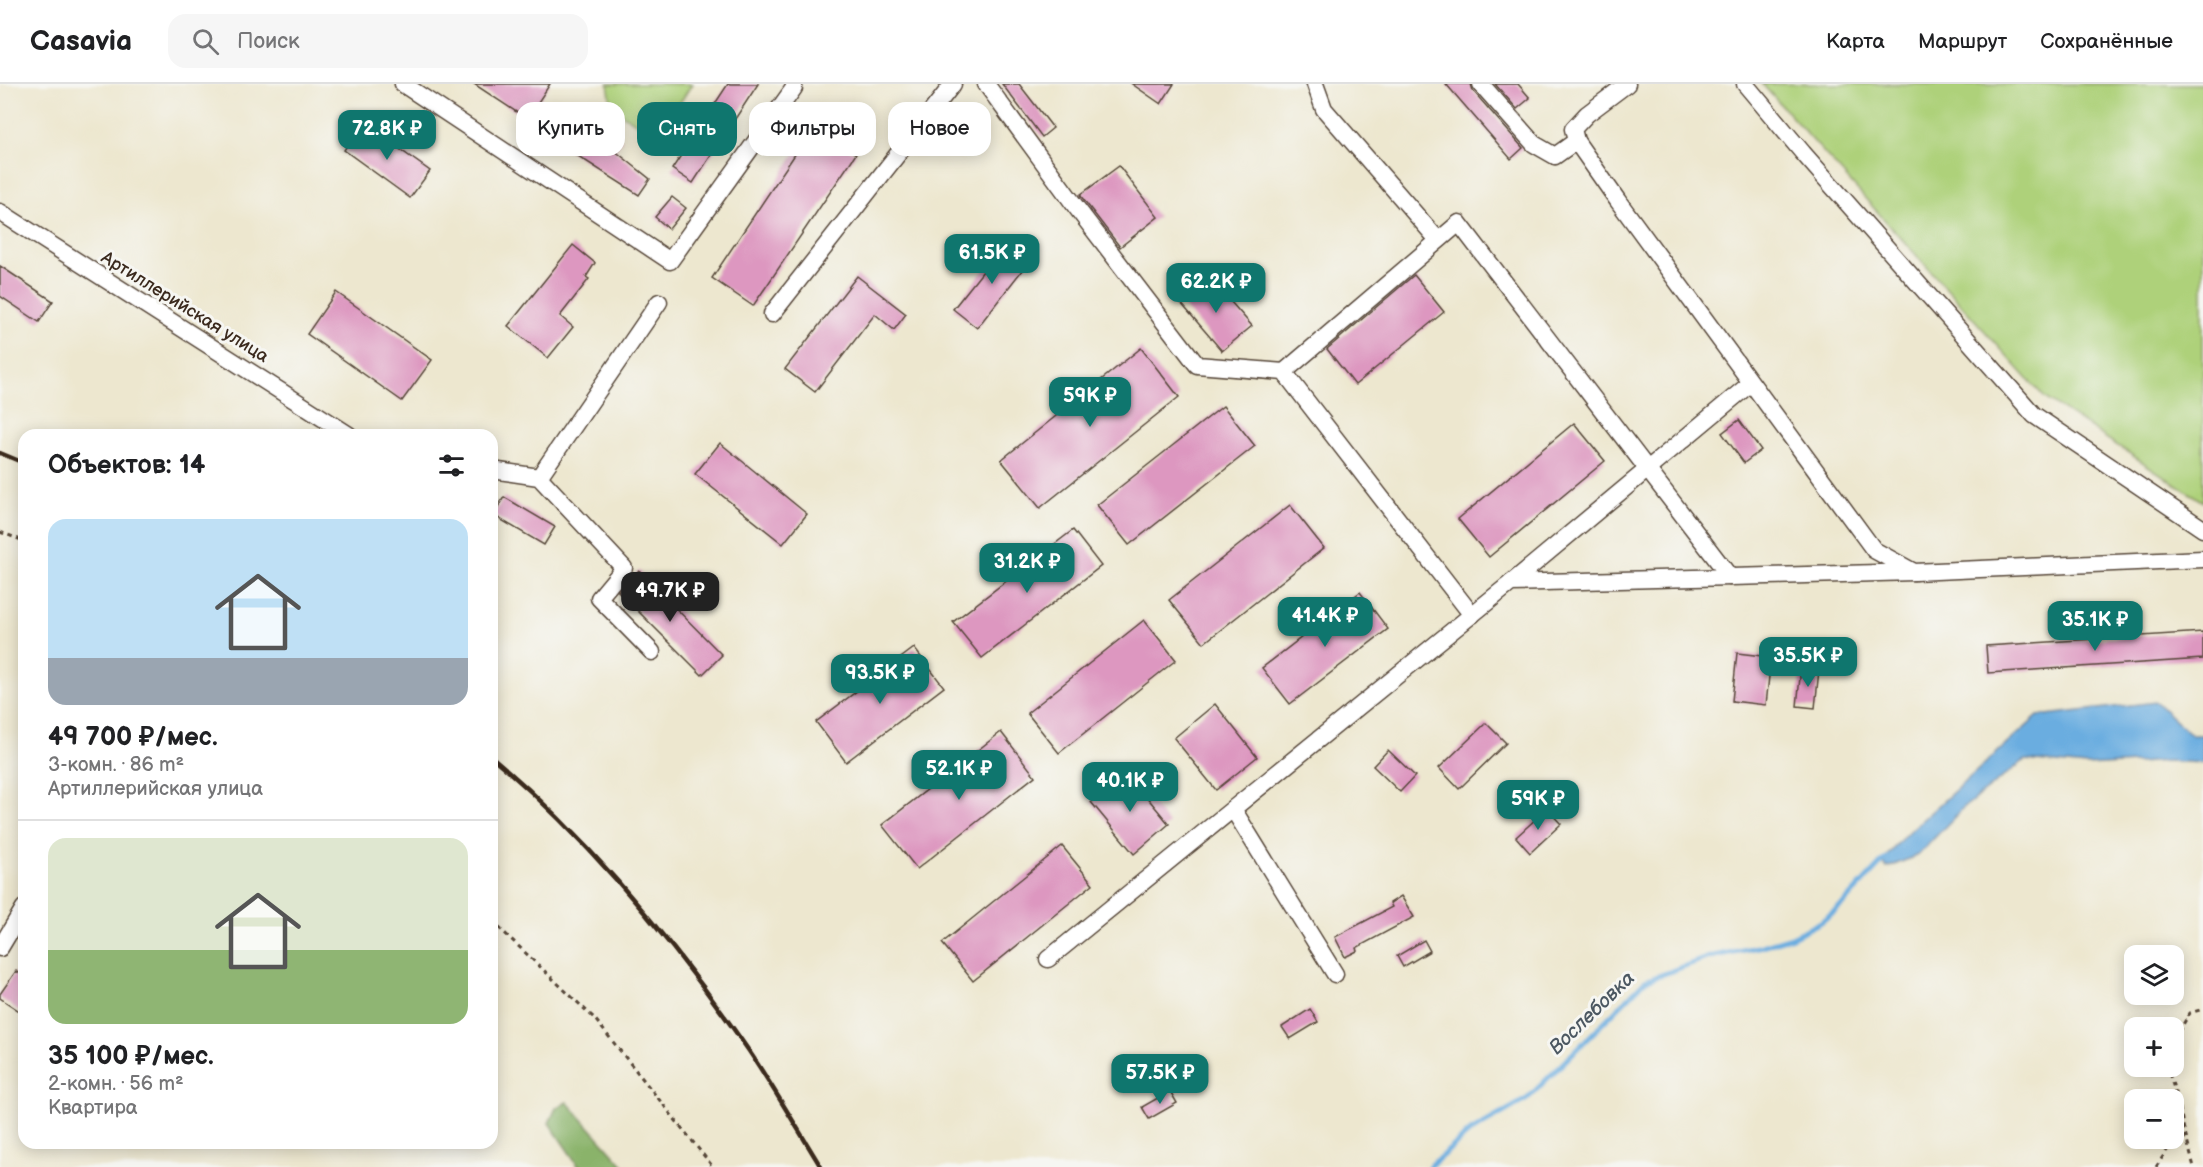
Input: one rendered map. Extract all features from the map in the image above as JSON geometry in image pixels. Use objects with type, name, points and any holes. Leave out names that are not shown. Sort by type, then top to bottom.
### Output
[{"type":"street","points":[[403,84],[670,261],[794,88],[794,84]]},
{"type":"street","points":[[772,314],[953,84]]},
{"type":"street","points":[[986,84],[1076,207],[1197,365],[1284,372],[1459,223],[1730,577]]},
{"type":"street","points":[[1315,84],[1324,109],[1438,240]]},
{"type":"street","points":[[1481,84],[1534,144],[1556,156],[1576,141]]},
{"type":"street","points":[[1626,84],[1587,114],[1573,129],[1576,141],[1624,211],[1874,550],[1914,572]]},
{"type":"street","points":[[1745,84],[2034,415],[2203,528]]},
{"type":"street","name":"Артиллерийская улица","points":[[0,212],[340,429]]},
{"type":"street","points":[[539,477],[659,302]]},
{"type":"street","points":[[1284,372],[1472,615]]},
{"type":"street","points":[[1048,959],[1472,615],[1751,383]]},
{"type":"street","points":[[498,471],[539,477],[624,568],[599,598],[652,652]]},
{"type":"street","points":[[1511,583],[1914,572],[2203,559]]},
{"type":"street","points":[[1233,809],[1335,974]]},
{"type":"street","points":[[0,948],[18,918]]},
{"type":"path","points":[[0,532],[18,539]]},
{"type":"path","points":[[498,927],[594,1018],[712,1167]]},
{"type":"path","points":[[2184,1022],[2190,1012],[2203,1008]]},
{"type":"path","points":[[2184,1130],[2194,1167]]},
{"type":"path","points":[[2156,1167],[2168,1149]]},
{"type":"green space","points":[[608,84],[692,84],[680,102],[637,102],[637,124],[625,116],[625,102],[611,102]]},
{"type":"green space","points":[[1762,84],[2203,84],[2203,502],[2045,398]]},
{"type":"green space","points":[[567,1102],[625,1167],[579,1167],[549,1123],[556,1108]]},
{"type":"water","points":[[2156,702],[2191,735],[2203,735],[2203,763],[2168,761],[2087,766],[2025,760],[1963,808],[1918,855],[1887,868],[1883,861],[1903,837],[2038,716]]},
{"type":"building","points":[[474,84],[550,84],[538,102],[516,102],[516,112]]},
{"type":"building","points":[[728,84],[758,84],[737,116],[737,102],[716,102]]},
{"type":"building","points":[[1002,84],[1019,84],[1053,128],[1042,137]]},
{"type":"building","points":[[1132,84],[1174,84],[1161,104]]},
{"type":"building","points":[[1446,84],[1471,84],[1473,91],[1523,148],[1511,159]]},
{"type":"building","points":[[1495,84],[1518,84],[1530,98],[1517,109]]},
{"type":"building","points":[[363,123],[430,171],[410,198],[344,150]]},
{"type":"building","points":[[578,156],[621,156],[650,179],[639,195]]},
{"type":"building","points":[[681,156],[711,156],[693,183],[672,169]]},
{"type":"building","points":[[794,156],[855,156],[753,306],[712,278]]},
{"type":"building","points":[[1119,166],[1158,217],[1120,247],[1080,195]]},
{"type":"building","points":[[672,197],[686,208],[669,229],[655,217]]},
{"type":"building","points":[[1007,241],[1030,260],[977,328],[953,309]]},
{"type":"building","points":[[573,245],[595,263],[586,277],[589,279],[560,316],[573,327],[548,358],[508,326]]},
{"type":"building","points":[[0,266],[53,301],[39,322],[0,296]]},
{"type":"building","points":[[1414,275],[1444,312],[1355,385],[1327,349]]},
{"type":"building","points":[[857,276],[906,314],[894,330],[875,314],[815,392],[785,369]]},
{"type":"building","points":[[1209,277],[1252,326],[1222,351],[1180,302]]},
{"type":"building","points":[[336,292],[432,360],[402,401],[307,334]]},
{"type":"building","points":[[1141,348],[1179,397],[1040,508],[1001,460]]},
{"type":"building","points":[[1223,406],[1255,446],[1129,545],[1097,505]]},
{"type":"building","points":[[1739,420],[1761,450],[1744,463],[1722,433]]},
{"type":"building","points":[[1574,423],[1605,461],[1489,557],[1458,519]]},
{"type":"building","points":[[720,443],[807,514],[783,544],[695,474]]},
{"type":"building","points":[[504,497],[555,527],[544,545],[498,518],[498,507]]},
{"type":"building","points":[[1290,505],[1324,548],[1204,643],[1169,600]]},
{"type":"building","points":[[1073,530],[1101,566],[982,658],[953,622]]},
{"type":"building","points":[[639,571],[722,655],[702,675],[618,591]]},
{"type":"building","points":[[1360,592],[1388,629],[1290,704],[1262,668]]},
{"type":"building","points":[[1144,620],[1176,660],[1059,753],[1027,713]]},
{"type":"building","points":[[2203,632],[2203,659],[1988,673],[1986,646]]},
{"type":"building","points":[[914,648],[944,687],[846,762],[816,722]]},
{"type":"building","points":[[1737,653],[1771,657],[1766,705],[1732,701]]},
{"type":"building","points":[[1801,668],[1819,670],[1815,708],[1797,706]]},
{"type":"building","points":[[1215,704],[1257,757],[1216,790],[1174,738]]},
{"type":"building","points":[[1486,723],[1506,743],[1459,789],[1439,768]]},
{"type":"building","points":[[1001,732],[1035,776],[917,869],[882,825]]},
{"type":"building","points":[[1388,750],[1415,776],[1400,792],[1373,766]]},
{"type":"building","points":[[1127,773],[1169,824],[1134,854],[1091,802]]},
{"type":"building","points":[[1547,809],[1561,824],[1530,853],[1516,837]]},
{"type":"building","points":[[1062,846],[1093,884],[973,981],[942,943]]},
{"type":"building","points":[[1401,896],[1414,917],[1356,948],[1357,951],[1345,957],[1335,937],[1392,907],[1390,903]]},
{"type":"building","points":[[1424,940],[1430,951],[1403,967],[1397,956]]},
{"type":"building","points":[[16,971],[18,972],[18,1010],[0,998],[0,994]]},
{"type":"building","points":[[1310,1009],[1318,1022],[1290,1039],[1282,1027]]},
{"type":"building","points":[[1170,1091],[1177,1103],[1149,1119],[1142,1107]]},
{"type":"waterway","name":"Вослебовка","points":[[1429,1167],[1471,1131],[1527,1099],[1645,981],[1709,957],[1792,937],[1821,922],[1842,905],[1883,861],[1890,857]]},
{"type":"railway","points":[[0,453],[18,460]]},
{"type":"railway","points":[[498,762],[563,823],[630,895],[661,933],[749,1051],[821,1167]]}]
